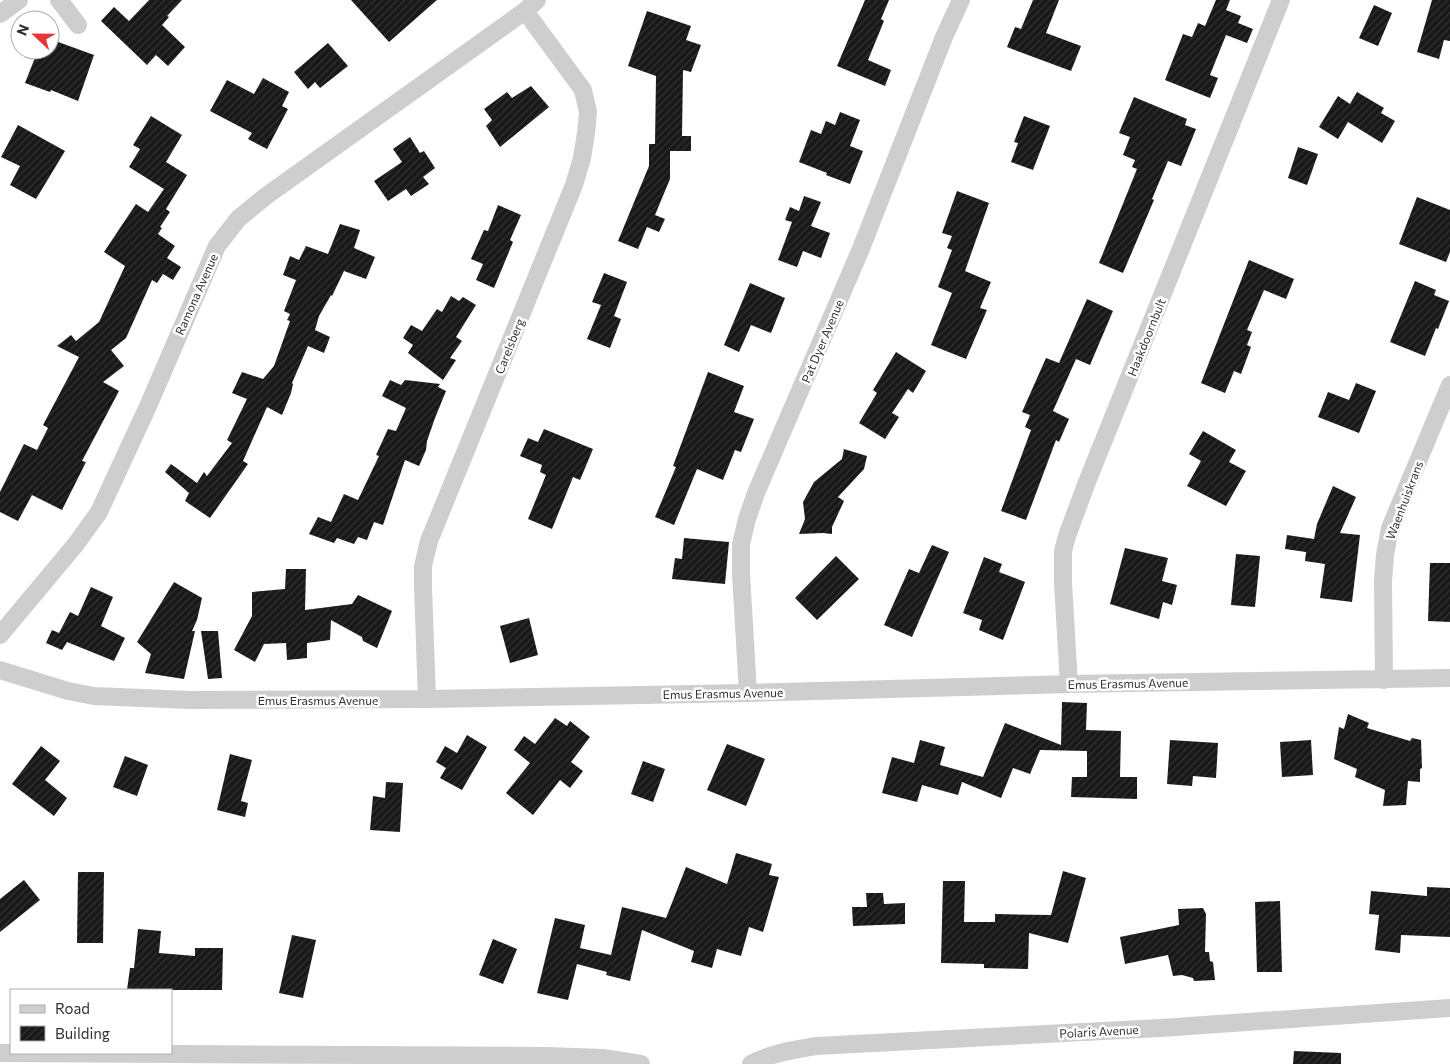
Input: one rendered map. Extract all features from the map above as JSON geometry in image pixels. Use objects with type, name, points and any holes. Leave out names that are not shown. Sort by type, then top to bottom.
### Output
[{"type":"street","points":[[0,14],[19,0]]},
{"type":"street","points":[[59,0],[78,25]]},
{"type":"street","name":"Pat Dyer Avenue","points":[[748,693],[741,554],[741,544],[747,519],[756,493],[860,251],[940,46],[961,0]]},
{"type":"street","name":"Haakdoornbult","points":[[1069,684],[1063,583],[1064,551],[1067,536],[1281,0]]},
{"type":"street","name":"Ramona Avenue","points":[[0,635],[76,544],[99,512],[149,404],[217,246],[238,219],[266,196],[531,6]]},
{"type":"street","name":"Carelsberg","points":[[426,699],[423,566],[429,541],[574,185],[582,158],[586,133],[588,112],[582,90],[531,6]]},
{"type":"street","name":"Waenhuiskrans","points":[[1384,680],[1384,554],[1390,528],[1450,385]]},
{"type":"street","name":"Emus Erasmus Avenue","points":[[0,670],[94,696],[190,700],[426,699],[748,693],[1069,684],[1450,678]]},
{"type":"street","name":"Polaris Avenue","points":[[752,1064],[764,1057],[780,1052],[816,1046],[1161,1028],[1450,1008]]},
{"type":"street","points":[[172,1054],[546,1056],[603,1058],[641,1064]]},
{"type":"building","points":[[149,0],[182,0],[167,16],[169,17],[162,25],[185,47],[168,66],[156,55],[147,65],[101,21],[114,7],[129,21]]},
{"type":"building","points":[[351,0],[437,0],[389,42]]},
{"type":"building","points":[[865,0],[889,0],[881,19],[884,21],[868,60],[891,70],[885,86],[837,66]]},
{"type":"building","points":[[1033,0],[1059,0],[1046,33],[1081,46],[1071,71],[1007,47],[1015,27],[1021,29]]},
{"type":"building","points":[[1216,0],[1230,0],[1226,10],[1241,16],[1238,23],[1253,29],[1247,43],[1226,35],[1210,75],[1218,78],[1210,98],[1165,80],[1183,34],[1192,37],[1198,23],[1205,26]]},
{"type":"building","points":[[1432,0],[1450,0],[1450,41],[1444,40],[1439,59],[1417,52]]},
{"type":"building","points":[[1374,5],[1392,13],[1378,46],[1359,38]]},
{"type":"building","points":[[647,11],[691,26],[686,40],[701,45],[691,72],[683,70],[682,136],[691,136],[691,151],[670,151],[670,179],[655,215],[665,219],[659,232],[647,227],[638,249],[618,241],[649,166],[649,144],[655,144],[656,76],[628,66]]},
{"type":"building","points":[[60,43],[94,55],[78,101],[51,90],[50,92],[25,83],[34,60],[60,60]]},
{"type":"building","points":[[328,43],[348,66],[320,88],[315,82],[308,89],[294,72]]},
{"type":"building","points":[[263,78],[289,92],[282,106],[288,109],[267,149],[248,139],[252,133],[210,111],[227,80],[254,94]]},
{"type":"building","points":[[531,86],[549,107],[500,147],[486,126],[492,120],[484,109],[507,92],[512,98]]},
{"type":"building","points":[[1357,92],[1384,108],[1381,113],[1395,121],[1382,143],[1348,122],[1338,139],[1319,127],[1338,96],[1350,104]]},
{"type":"building","points":[[1134,97],[1187,119],[1185,125],[1196,129],[1181,166],[1168,161],[1152,199],[1154,200],[1123,273],[1099,263],[1137,169],[1132,167],[1135,160],[1123,155],[1130,137],[1119,133]]},
{"type":"building","points":[[840,112],[860,120],[850,146],[863,151],[850,184],[799,162],[811,130],[821,134],[826,121],[835,125]]},
{"type":"building","points":[[151,116],[182,135],[166,162],[187,175],[166,209],[170,212],[160,227],[162,228],[158,234],[175,246],[167,258],[181,267],[173,280],[163,274],[157,283],[152,280],[126,338],[111,350],[124,366],[103,382],[119,391],[82,461],[86,462],[62,510],[32,495],[18,521],[0,512],[0,492],[24,444],[37,450],[48,428],[43,425],[79,357],[57,346],[71,335],[76,341],[99,322],[125,266],[104,252],[136,204],[148,212],[164,189],[129,167],[140,149],[133,145]]},
{"type":"building","points":[[1024,116],[1050,126],[1033,170],[1011,162],[1018,143],[1014,142]]},
{"type":"building","points":[[18,125],[65,151],[36,199],[10,185],[20,166],[1,157]]},
{"type":"building","points":[[410,137],[420,153],[424,151],[435,168],[423,177],[429,184],[411,196],[406,189],[388,201],[374,181],[402,162],[393,149]]},
{"type":"building","points":[[1298,147],[1318,154],[1307,185],[1288,178]]},
{"type":"building","points":[[957,191],[989,203],[965,271],[991,282],[980,308],[987,310],[966,359],[931,345],[952,293],[938,287],[952,250],[947,248],[952,236],[942,233]]},
{"type":"building","points":[[804,196],[821,202],[811,226],[830,233],[821,258],[803,251],[797,267],[778,260],[792,222],[785,220],[790,207],[799,211]]},
{"type":"building","points":[[1417,197],[1450,210],[1450,252],[1446,262],[1399,244]]},
{"type":"building","points":[[498,205],[521,215],[510,240],[513,242],[494,288],[476,280],[483,264],[471,259],[484,230],[488,231]]},
{"type":"building","points":[[340,224],[360,230],[354,248],[375,257],[366,279],[344,271],[332,296],[319,316],[315,330],[330,337],[324,353],[308,346],[292,383],[291,393],[282,415],[267,407],[243,461],[248,464],[210,518],[185,501],[189,493],[165,472],[171,464],[197,483],[204,472],[207,476],[232,443],[227,440],[247,399],[232,393],[242,372],[263,379],[274,366],[290,321],[287,320],[290,314],[284,311],[296,280],[283,275],[290,256],[299,260],[306,246],[328,254]]},
{"type":"building","points":[[1249,260],[1294,279],[1286,299],[1264,290],[1247,330],[1252,332],[1247,345],[1251,347],[1241,374],[1234,371],[1225,393],[1201,383]]},
{"type":"building","points":[[604,273],[627,282],[614,316],[621,319],[610,348],[587,339],[601,305],[592,302]]},
{"type":"building","points":[[1415,281],[1436,290],[1434,295],[1449,301],[1425,356],[1390,342]]},
{"type":"building","points":[[750,283],[785,298],[771,333],[751,325],[739,352],[724,345]]},
{"type":"building","points":[[451,296],[459,301],[463,297],[476,305],[456,337],[462,341],[450,358],[456,360],[443,380],[408,353],[413,345],[403,338],[411,325],[422,331],[437,309],[442,312]]},
{"type":"building","points":[[1087,299],[1113,311],[1090,365],[1076,359],[1053,411],[1069,419],[1059,442],[1056,440],[1026,520],[1001,511],[1031,430],[1025,427],[1030,415],[1022,412],[1046,358],[1059,363]]},
{"type":"building","points":[[896,352],[926,371],[913,393],[908,389],[892,413],[899,417],[885,439],[859,423],[877,393],[873,390]]},
{"type":"building","points":[[708,372],[744,386],[734,412],[754,419],[741,452],[735,450],[723,480],[697,469],[674,525],[655,517],[676,467],[673,466]]},
{"type":"building","points":[[390,380],[401,385],[405,380],[440,384],[438,387],[446,391],[419,466],[405,460],[383,525],[374,522],[367,540],[358,537],[354,544],[337,538],[334,543],[309,534],[318,517],[331,522],[344,494],[358,500],[379,456],[376,455],[388,429],[396,431],[406,408],[382,396]]},
{"type":"building","points":[[1356,383],[1376,391],[1359,433],[1318,417],[1328,392],[1349,400]]},
{"type":"building","points":[[544,429],[593,449],[580,480],[573,477],[552,529],[528,519],[546,475],[540,472],[542,465],[520,456],[528,438],[538,442]]},
{"type":"building","points":[[1203,431],[1236,450],[1229,462],[1246,471],[1226,506],[1187,486],[1201,461],[1189,454]]},
{"type":"building","points":[[844,449],[867,456],[864,469],[838,497],[844,501],[832,527],[832,534],[799,534],[805,519],[803,502],[814,482],[842,459]]},
{"type":"building","points":[[1333,486],[1356,497],[1340,533],[1360,535],[1352,602],[1320,598],[1325,564],[1305,561],[1306,552],[1285,549],[1287,535],[1314,539],[1317,524]]},
{"type":"building","points":[[684,538],[729,542],[725,584],[672,579],[675,558],[682,559]]},
{"type":"building","points":[[932,545],[949,552],[912,637],[884,625],[909,569],[919,573]]},
{"type":"building","points":[[1125,548],[1168,558],[1162,581],[1177,585],[1172,605],[1163,602],[1159,619],[1110,604]]},
{"type":"building","points":[[1236,554],[1260,556],[1255,607],[1231,605]]},
{"type":"building","points":[[836,556],[859,579],[817,620],[795,598]]},
{"type":"building","points":[[984,557],[1002,564],[999,572],[1025,582],[1003,640],[979,630],[982,620],[963,613]]},
{"type":"building","points":[[1430,563],[1450,563],[1450,622],[1428,621]]},
{"type":"building","points":[[286,569],[306,569],[305,610],[352,604],[358,595],[392,611],[377,648],[363,641],[362,637],[331,620],[330,640],[307,643],[307,658],[287,660],[286,643],[264,644],[255,662],[234,650],[252,616],[252,592],[285,589]]},
{"type":"building","points":[[174,582],[202,598],[197,620],[192,631],[195,631],[184,679],[145,673],[151,654],[137,642]]},
{"type":"building","points":[[91,587],[113,597],[101,626],[125,638],[114,661],[67,642],[62,650],[46,643],[52,630],[59,633],[70,612],[78,616]]},
{"type":"building","points":[[529,618],[538,655],[510,663],[500,626]]},
{"type":"building","points":[[201,631],[218,631],[222,678],[208,679]]},
{"type":"building","points":[[1062,702],[1087,703],[1086,730],[1121,731],[1120,777],[1137,777],[1137,799],[1071,797],[1072,777],[1087,777],[1087,751],[1040,750],[1030,774],[1013,768],[1001,798],[962,782],[958,795],[922,785],[917,802],[882,793],[892,757],[914,763],[920,740],[945,747],[940,765],[983,777],[1005,723],[1061,745]]},
{"type":"building","points":[[1348,714],[1369,723],[1367,728],[1410,741],[1412,738],[1421,740],[1422,768],[1420,769],[1420,782],[1408,781],[1406,805],[1383,806],[1385,790],[1355,777],[1357,769],[1334,759],[1339,727],[1344,729]]},
{"type":"building","points":[[555,718],[567,726],[570,721],[590,737],[571,762],[583,771],[570,788],[560,780],[533,815],[506,793],[530,763],[514,750],[524,736],[535,744]]},
{"type":"building","points":[[467,735],[487,747],[462,790],[440,778],[446,768],[436,762],[445,746],[457,753]]},
{"type":"building","points":[[1170,740],[1218,743],[1216,778],[1193,776],[1192,786],[1167,784]]},
{"type":"building","points":[[1311,740],[1313,775],[1282,777],[1280,742]]},
{"type":"building","points":[[727,744],[765,759],[746,806],[707,790]]},
{"type":"building","points":[[41,746],[60,761],[45,780],[67,798],[54,816],[12,784]]},
{"type":"building","points":[[230,754],[252,760],[241,801],[248,803],[245,817],[217,810]]},
{"type":"building","points":[[125,756],[148,765],[137,796],[113,787]]},
{"type":"building","points":[[643,761],[665,769],[653,802],[631,794]]},
{"type":"building","points":[[386,782],[403,783],[400,832],[370,830],[373,796],[385,798]]},
{"type":"building","points":[[736,853],[772,864],[769,875],[779,877],[763,932],[749,927],[741,956],[717,949],[712,968],[691,962],[694,951],[642,930],[630,981],[606,975],[607,972],[577,964],[568,1000],[537,993],[555,918],[585,925],[580,948],[611,955],[622,907],[666,918],[686,867],[727,884]]},
{"type":"building","points":[[1063,871],[1086,878],[1068,943],[1029,933],[1028,969],[984,968],[984,964],[941,963],[943,881],[965,881],[964,922],[995,922],[995,914],[1051,915]]},
{"type":"building","points":[[78,872],[104,872],[103,943],[77,943]]},
{"type":"building","points":[[24,880],[40,900],[0,932],[0,899]]},
{"type":"building","points":[[1427,887],[1450,888],[1450,937],[1401,935],[1400,953],[1375,950],[1379,915],[1369,914],[1371,891],[1427,896]]},
{"type":"building","points":[[866,893],[883,893],[884,904],[905,903],[905,924],[853,926],[852,907],[867,907]]},
{"type":"building","points":[[1280,901],[1282,972],[1257,972],[1255,902]]},
{"type":"building","points":[[1203,908],[1206,914],[1205,952],[1209,952],[1210,961],[1213,962],[1215,980],[1194,981],[1193,978],[1182,975],[1173,976],[1168,955],[1125,964],[1120,937],[1179,925],[1178,909]]},
{"type":"building","points":[[138,929],[161,931],[159,953],[195,956],[195,948],[223,948],[222,990],[127,989],[130,968],[134,968]]},
{"type":"building","points":[[292,935],[316,940],[303,998],[279,993]]},
{"type":"building","points":[[493,939],[517,949],[503,984],[479,975]]},
{"type":"building","points":[[1294,1051],[1341,1053],[1341,1064],[1293,1064]]}]
